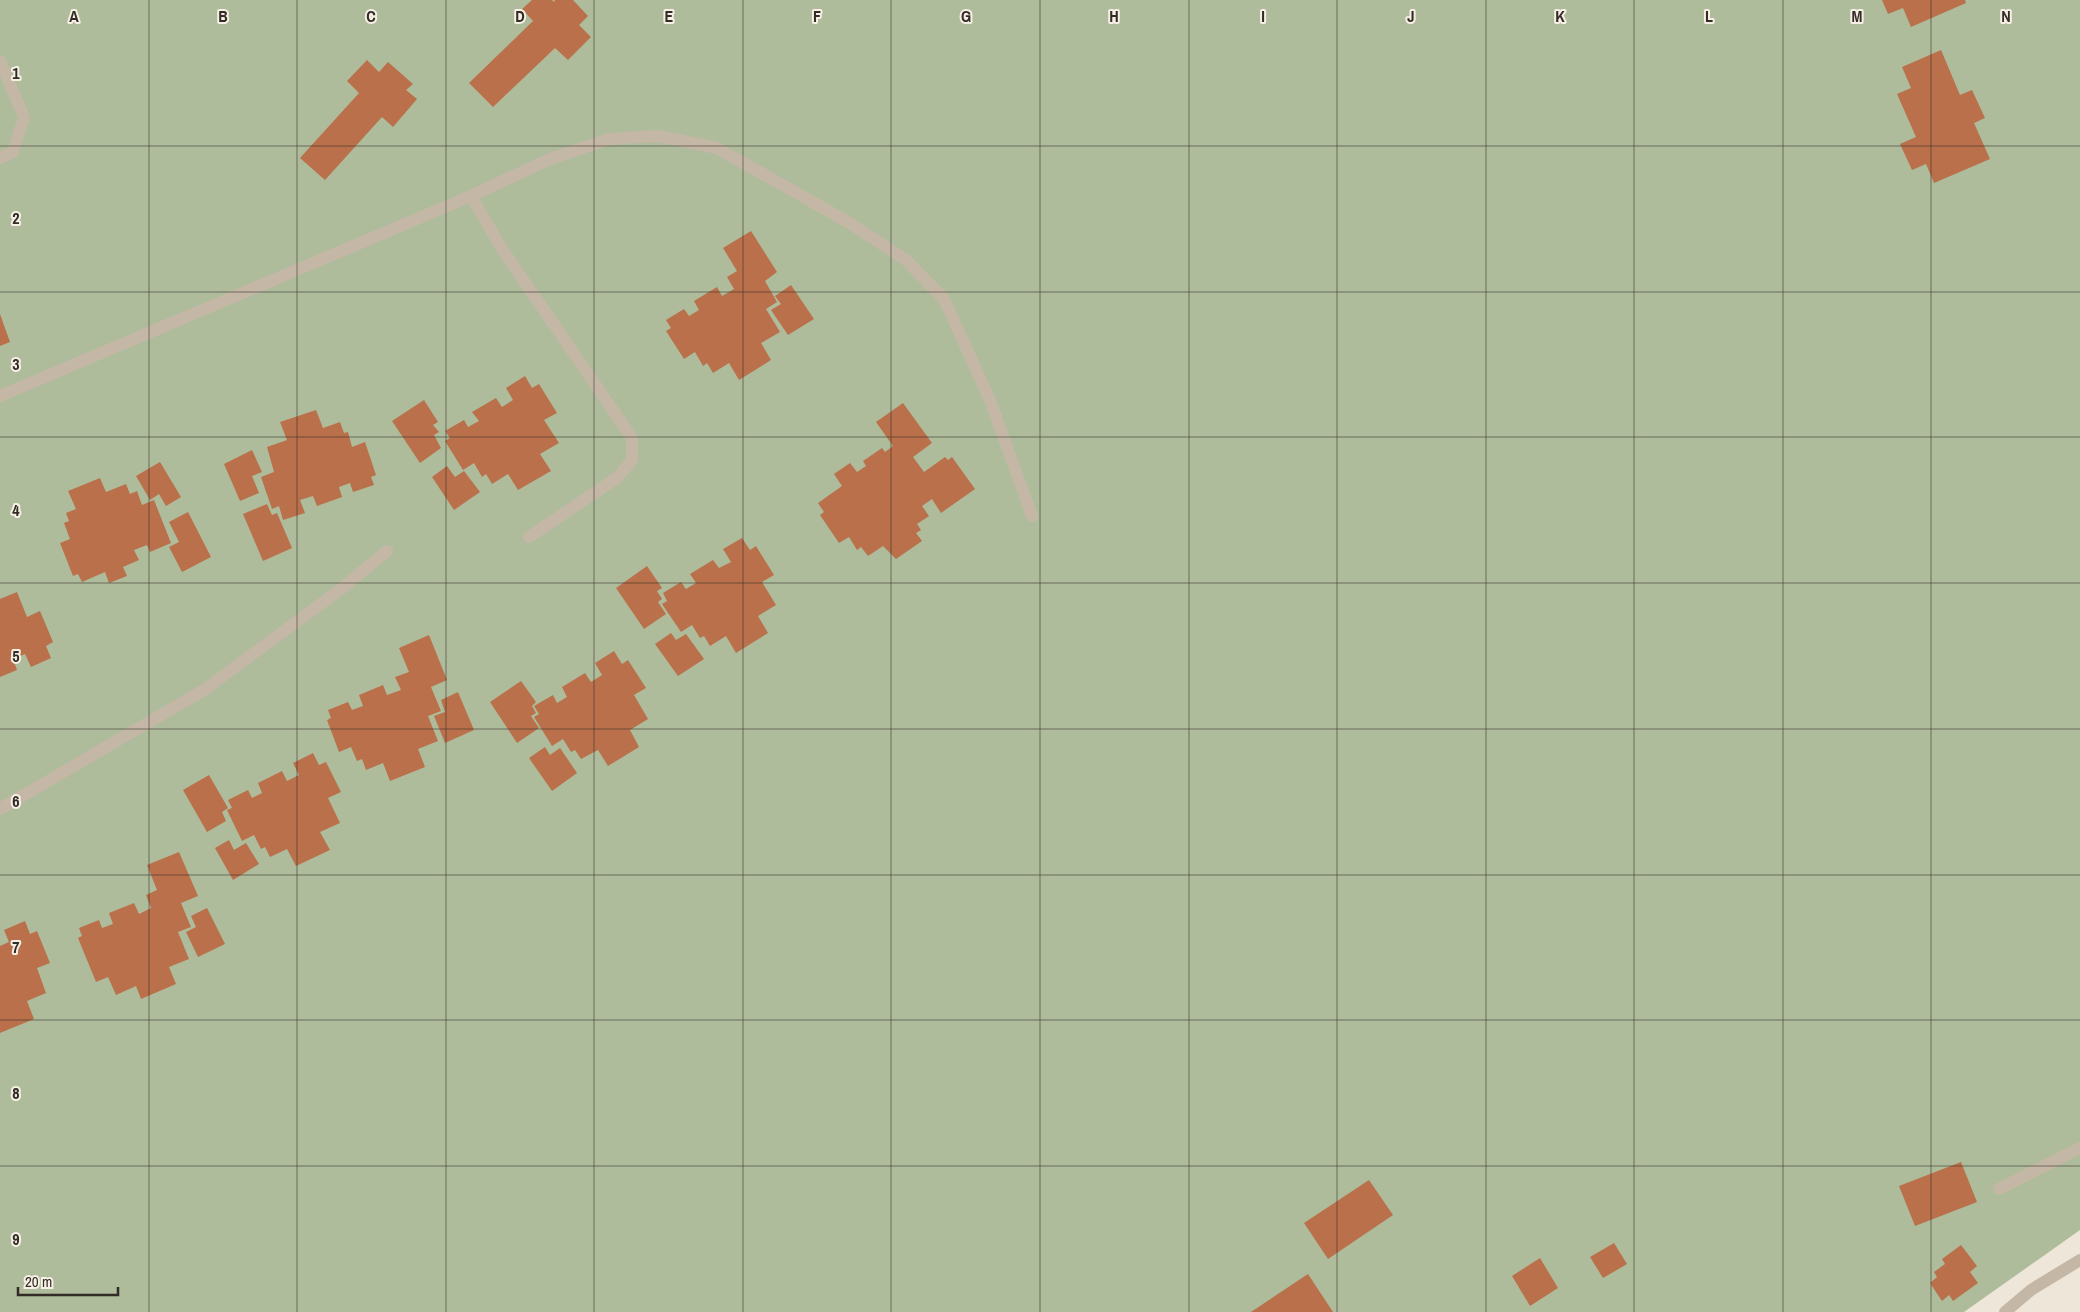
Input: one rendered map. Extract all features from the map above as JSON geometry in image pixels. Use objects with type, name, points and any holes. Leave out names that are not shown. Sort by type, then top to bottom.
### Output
[{"type":"street","points":[[0,61],[24,117],[14,152],[0,158]]},
{"type":"street","points":[[0,396],[471,196],[550,159],[609,139],[658,136],[717,148],[840,217],[906,260],[944,299],[990,400],[1032,516]]},
{"type":"street","points":[[471,196],[502,248],[632,438],[632,460],[618,477],[529,537]]},
{"type":"street","points":[[0,809],[204,690],[341,589],[387,551]]},
{"type":"street","points":[[1999,1189],[2080,1148]]},
{"type":"street","points":[[2004,1312],[2031,1290],[2080,1260]]},
{"type":"green space","points":[[0,0],[2080,0],[2080,1230],[1964,1312],[0,1312]]},
{"type":"building","points":[[532,0],[552,0],[554,2],[555,0],[573,0],[588,16],[579,25],[591,37],[568,60],[555,48],[493,107],[469,83],[533,21],[522,9]]},
{"type":"building","points":[[1882,0],[1965,0],[1966,3],[1911,27],[1903,8],[1888,14]]},
{"type":"building","points":[[1941,50],[1960,95],[1972,90],[1985,118],[1974,123],[1990,159],[1934,183],[1926,164],[1912,170],[1900,144],[1916,137],[1897,94],[1911,88],[1902,67]]},
{"type":"building","points":[[367,60],[379,72],[388,62],[413,84],[406,90],[417,99],[393,127],[382,117],[325,180],[300,158],[359,93],[347,81]]},
{"type":"building","points":[[751,231],[777,272],[765,281],[777,302],[766,309],[780,332],[761,343],[771,360],[739,380],[729,363],[713,373],[707,363],[703,366],[695,352],[684,359],[666,331],[671,328],[666,320],[684,309],[689,316],[699,310],[694,301],[717,287],[722,296],[734,289],[727,277],[737,271],[723,248]]},
{"type":"building","points":[[791,285],[814,319],[788,335],[771,310],[781,304],[775,296]]},
{"type":"building","points":[[0,314],[10,342],[0,346]]},
{"type":"building","points":[[525,376],[532,388],[539,384],[557,413],[544,420],[559,443],[540,454],[551,471],[518,490],[508,474],[492,484],[486,474],[482,477],[474,463],[463,470],[445,441],[450,438],[445,431],[464,420],[468,427],[479,421],[472,412],[496,398],[502,407],[513,400],[506,388]]},
{"type":"building","points":[[424,400],[438,422],[433,425],[439,432],[434,435],[441,448],[420,463],[392,421]]},
{"type":"building","points":[[903,403],[932,443],[913,457],[924,472],[945,457],[948,460],[952,457],[975,489],[941,513],[932,499],[922,506],[929,516],[917,524],[921,530],[916,533],[922,541],[896,559],[883,546],[868,556],[861,547],[857,550],[849,537],[839,543],[820,515],[824,512],[818,503],[842,486],[834,474],[850,463],[857,472],[866,466],[863,461],[882,448],[885,452],[893,446],[876,422]]},
{"type":"building","points":[[316,410],[323,428],[340,422],[344,433],[348,432],[352,447],[365,442],[376,475],[371,477],[374,485],[353,492],[350,483],[339,487],[342,497],[317,506],[313,496],[300,500],[305,513],[283,520],[279,506],[272,509],[261,477],[274,472],[267,447],[287,440],[280,422]]},
{"type":"building","points":[[252,450],[262,472],[252,476],[259,493],[240,501],[224,464]]},
{"type":"building","points":[[160,462],[181,497],[166,506],[159,494],[150,500],[136,476]]},
{"type":"building","points":[[447,466],[455,477],[464,471],[480,492],[454,510],[432,477]]},
{"type":"building","points":[[100,478],[106,492],[126,484],[130,494],[137,491],[142,505],[154,500],[171,543],[150,552],[147,545],[134,550],[139,560],[123,567],[127,576],[109,583],[105,572],[82,582],[78,574],[73,576],[60,543],[70,539],[64,523],[69,521],[66,513],[76,509],[68,491]]},
{"type":"building","points":[[267,504],[272,515],[277,513],[292,548],[263,561],[243,514]]},
{"type":"building","points":[[188,512],[211,557],[182,572],[169,547],[179,542],[169,522]]},
{"type":"building","points":[[742,538],[750,550],[756,546],[774,575],[762,582],[776,605],[758,616],[768,633],[736,653],[726,636],[710,646],[704,636],[700,638],[692,625],[681,632],[662,604],[667,601],[663,593],[681,582],[686,589],[696,583],[690,574],[713,560],[719,568],[731,562],[723,549]]},
{"type":"building","points":[[647,566],[662,588],[657,591],[662,599],[658,602],[666,614],[644,629],[616,588]]},
{"type":"building","points":[[17,592],[27,617],[40,611],[53,642],[46,646],[51,658],[31,667],[25,654],[13,659],[17,670],[0,677],[0,599]]},
{"type":"building","points":[[671,633],[676,640],[686,634],[704,659],[678,676],[655,644]]},
{"type":"building","points":[[429,635],[447,680],[431,687],[441,711],[428,716],[438,741],[418,749],[425,767],[390,781],[383,763],[366,770],[362,759],[357,761],[351,747],[339,752],[327,720],[331,718],[328,710],[348,702],[352,710],[363,706],[359,695],[383,685],[387,695],[401,690],[395,677],[409,672],[399,648]]},
{"type":"building","points":[[614,651],[622,664],[628,660],[646,688],[634,695],[648,719],[630,730],[639,747],[608,766],[598,750],[581,759],[575,750],[571,752],[563,739],[552,746],[534,717],[539,714],[534,706],[553,695],[557,703],[567,697],[562,687],[585,673],[591,682],[602,675],[595,663]]},
{"type":"building","points":[[521,681],[536,702],[532,706],[536,713],[531,716],[539,728],[517,743],[490,702]]},
{"type":"building","points":[[458,692],[474,730],[445,743],[434,716],[445,712],[441,700]]},
{"type":"building","points":[[545,747],[550,755],[560,748],[577,773],[552,791],[529,758]]},
{"type":"building","points":[[313,753],[319,765],[326,762],[341,792],[328,798],[340,823],[320,832],[330,850],[296,866],[287,849],[270,857],[265,847],[261,849],[254,835],[242,841],[227,810],[232,808],[228,800],[248,790],[252,798],[262,793],[258,783],[282,771],[287,781],[299,775],[293,763]]},
{"type":"building","points":[[209,775],[228,808],[222,812],[226,821],[207,832],[183,790]]},
{"type":"building","points":[[229,840],[234,850],[246,843],[259,864],[233,880],[215,848]]},
{"type":"building","points":[[179,852],[198,896],[181,903],[191,927],[178,932],[189,959],[169,967],[176,984],[141,999],[136,986],[116,995],[108,977],[96,982],[78,938],[82,936],[79,928],[99,920],[102,928],[113,924],[109,913],[134,903],[139,914],[151,908],[146,895],[157,890],[147,865]]},
{"type":"building","points":[[207,908],[225,944],[198,957],[186,932],[196,927],[191,916]]},
{"type":"building","points":[[25,921],[30,934],[37,931],[50,963],[37,968],[46,993],[27,1001],[34,1019],[0,1033],[0,946],[9,942],[4,930]]},
{"type":"building","points":[[1961,1162],[1977,1202],[1915,1226],[1899,1186]]},
{"type":"building","points":[[1369,1180],[1393,1215],[1328,1259],[1304,1223]]},
{"type":"building","points":[[1614,1243],[1627,1264],[1603,1278],[1590,1257]]},
{"type":"building","points":[[1961,1245],[1977,1266],[1970,1272],[1978,1283],[1953,1301],[1949,1295],[1942,1301],[1930,1283],[1937,1277],[1934,1272],[1945,1264],[1942,1259]]},
{"type":"building","points":[[1540,1258],[1558,1288],[1530,1306],[1512,1276]]},
{"type":"building","points":[[1308,1274],[1333,1312],[1251,1312]]}]
